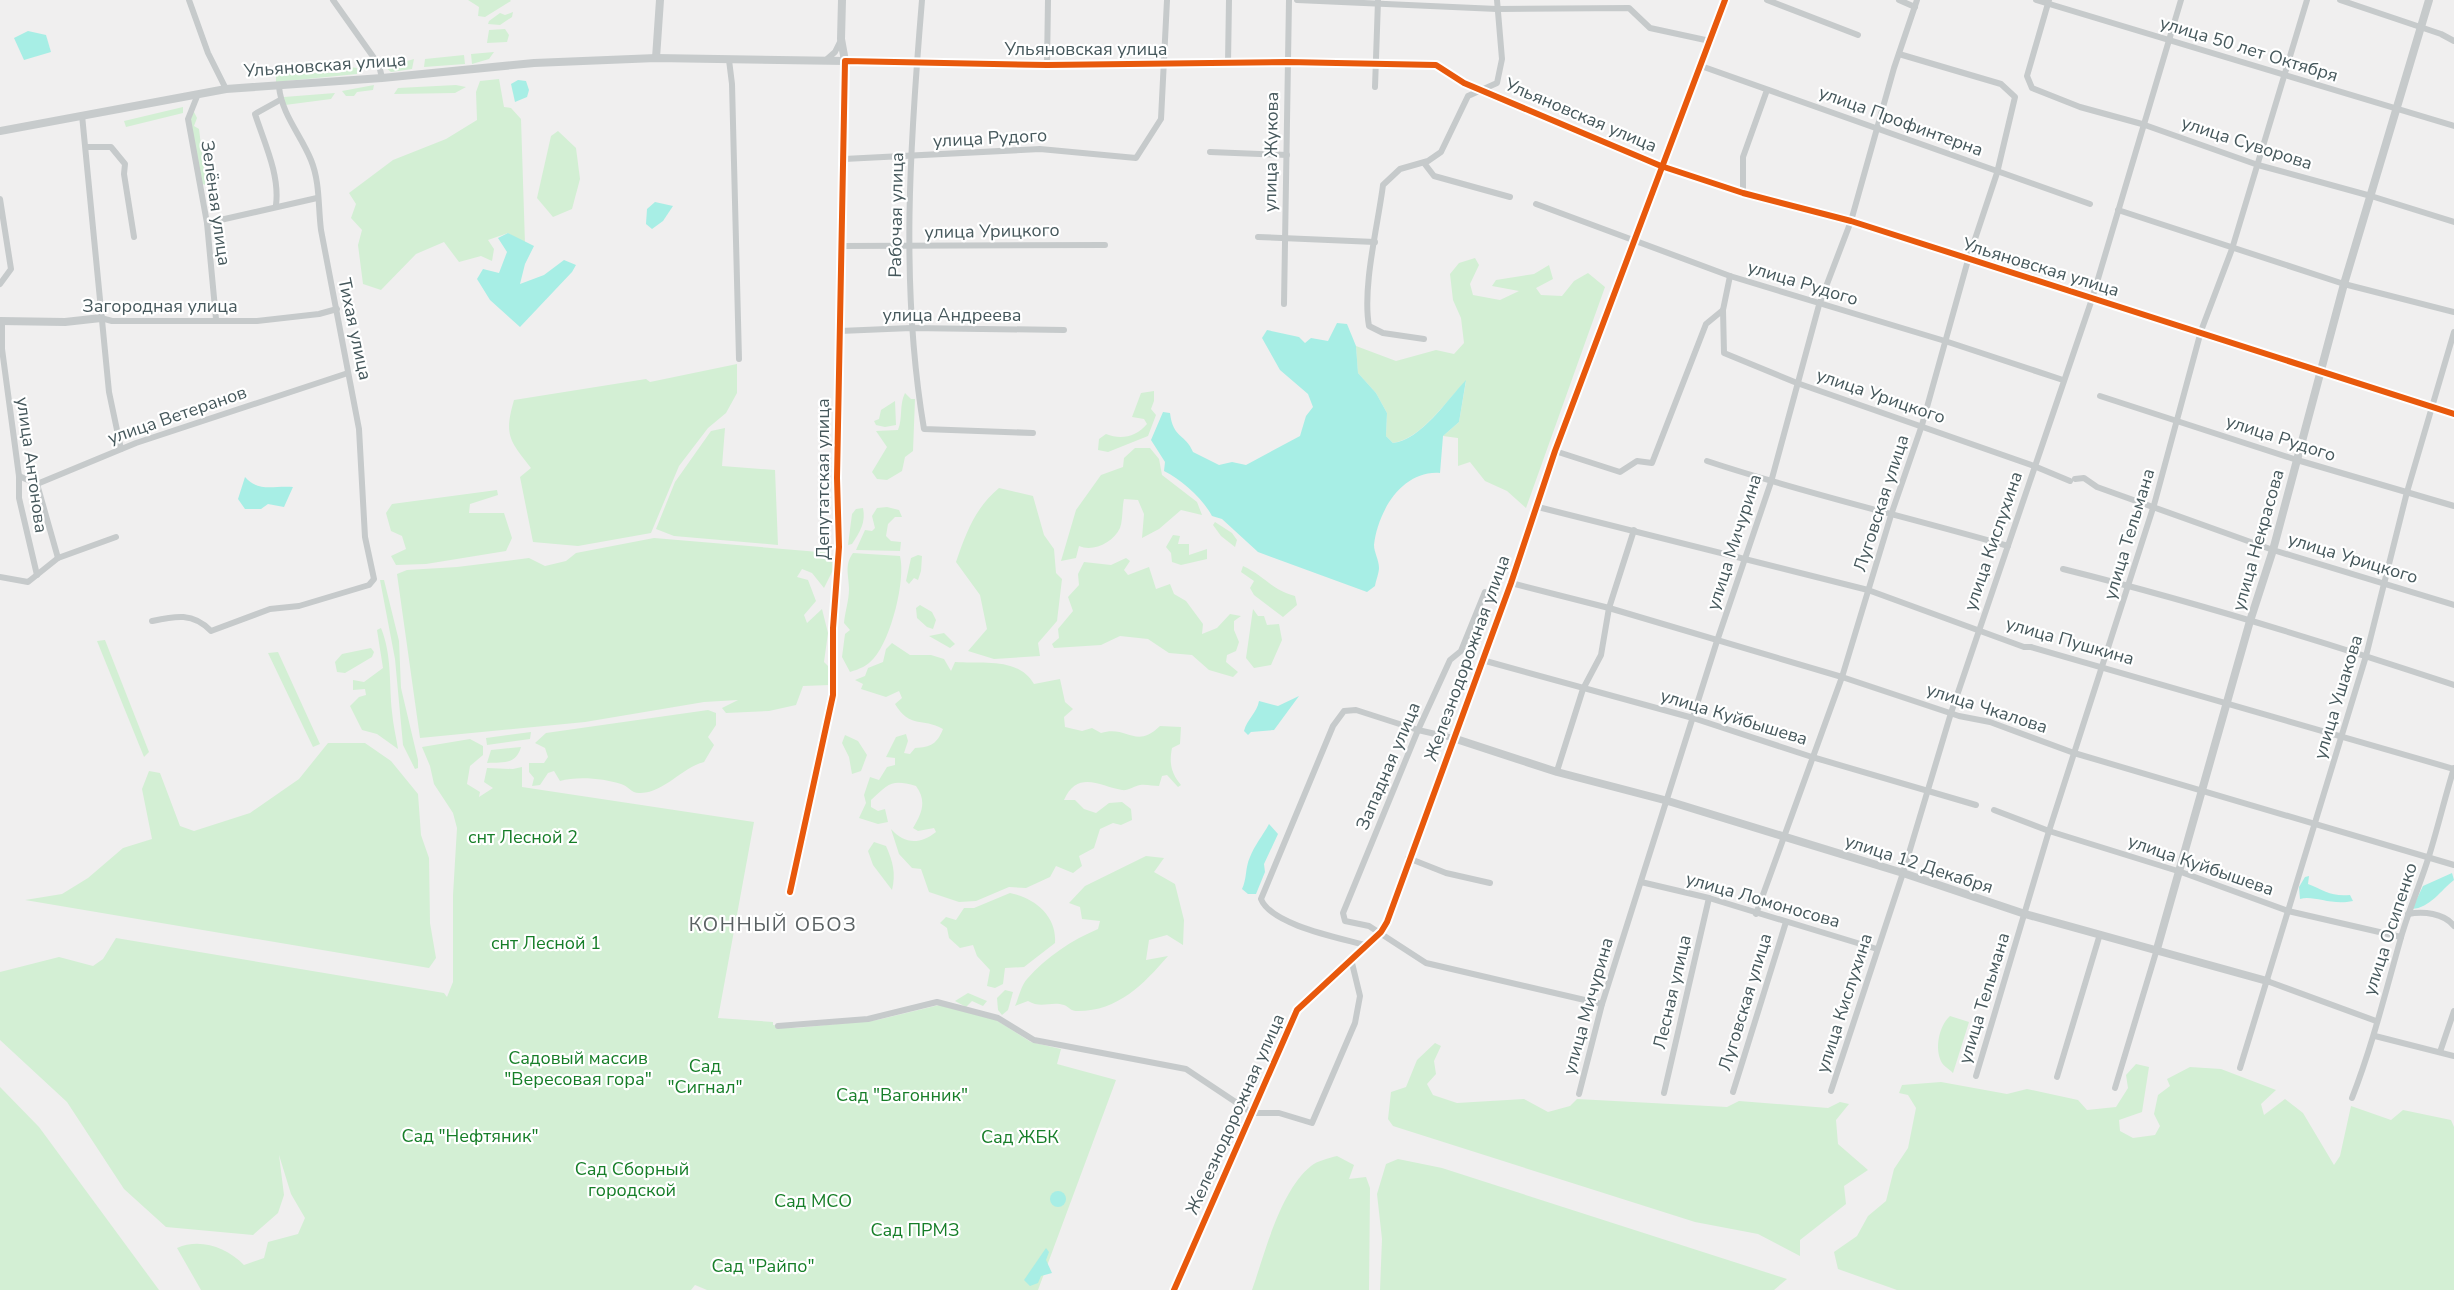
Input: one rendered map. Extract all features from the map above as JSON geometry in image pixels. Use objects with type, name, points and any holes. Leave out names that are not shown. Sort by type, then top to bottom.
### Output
[{"type":"main road","points":[[660,0],[656,58],[845,61]]},
{"type":"main road","name":"Депутатская улица","points":[[842,0],[841,39],[845,61]]},
{"type":"main road","name":"Ульяновская улица","points":[[0,131],[226,89],[279,87],[534,63],[656,58]]},
{"type":"street","points":[[189,0],[208,52],[226,89]]},
{"type":"street","points":[[333,0],[379,65],[382,78]]},
{"type":"street","name":"Рабочая улица","points":[[922,0],[911,157],[909,247],[911,328],[924,429],[1033,433]]},
{"type":"street","points":[[1047,65],[1048,0]]},
{"type":"street","points":[[1164,64],[1167,0]]},
{"type":"street","points":[[1228,63],[1229,0]]},
{"type":"street","name":"улица Жукова","points":[[1284,304],[1289,0]]},
{"type":"street","points":[[1297,0],[1497,9],[1629,8],[1650,28],[1710,41]]},
{"type":"street","points":[[1425,339],[1383,333],[1369,326],[1367,315],[1383,184],[1400,169],[1426,162],[1441,152],[1468,96],[1497,83],[1502,59],[1497,0]]},
{"type":"street","name":"Железнодорожная улица","points":[[1174,1290],[1297,1010],[1381,932],[1387,922],[1408,858],[1511,583],[1556,451],[1725,0]]},
{"type":"street","points":[[1767,0],[1858,35]]},
{"type":"street","points":[[1899,0],[1915,7]]},
{"type":"street","name":"улица Мичурина","points":[[1579,1094],[1602,1004],[1717,641],[1771,482],[1819,305],[1851,221],[1876,130],[1917,0]]},
{"type":"street","name":"улица 50 лет Октября","points":[[2036,0],[2454,126]]},
{"type":"street","name":"улица Кислухина","points":[[1831,1090],[1903,873],[1951,713],[2092,299],[2142,124],[2181,0]]},
{"type":"street","name":"улица Тельмана","points":[[1976,1076],[2049,831],[2154,505],[2201,331],[2232,249],[2307,0]]},
{"type":"street","points":[[2340,0],[2420,29],[2441,34],[2454,41]]},
{"type":"street","name":"улица Некрасова","points":[[2115,1088],[2181,872],[2250,621],[2273,550],[2344,284],[2398,110],[2429,0]]},
{"type":"street","points":[[1375,87],[1378,65],[1378,2]]},
{"type":"street","name":"улица Суворова","points":[[2048,2],[2027,76],[2032,88],[2080,107],[2142,124],[2258,165],[2371,195],[2454,222]]},
{"type":"street","points":[[823,62],[835,52],[841,39]]},
{"type":"street","name":"Луговская улица","points":[[1756,914],[1842,677],[1892,512],[1922,425],[1968,260],[1997,173],[2015,97],[2001,84],[1899,54]]},
{"type":"street","points":[[729,60],[732,84],[739,359]]},
{"type":"street","name":"Ульяновская улица","points":[[845,61],[1047,65],[1287,62],[1436,65],[1464,83],[1661,166],[1743,193],[1851,221],[1968,260],[2320,369],[2454,414]]},
{"type":"street","name":"Депутатская улица","points":[[790,892],[833,695],[833,628],[839,547],[837,478],[845,61]]},
{"type":"street","name":"улица Рудого","points":[[844,159],[1040,149],[1136,158],[1161,119],[1164,64]]},
{"type":"street","name":"улица Профинтерна","points":[[1701,66],[1997,173],[2090,204]]},
{"type":"street","name":"Тихая улица","points":[[152,621],[183,615],[204,624],[211,631],[270,609],[299,606],[369,585],[374,579],[365,537],[359,429],[337,309],[328,274],[317,198],[318,181],[310,158],[280,100],[279,87]]},
{"type":"street","points":[[1743,193],[1743,158],[1767,90]]},
{"type":"street","name":"Зелёная улица","points":[[198,94],[188,119],[207,223],[216,319]]},
{"type":"street","points":[[276,205],[278,194],[255,114],[280,100]]},
{"type":"street","points":[[82,115],[109,392],[121,448]]},
{"type":"street","points":[[86,147],[111,147],[125,164],[124,174],[134,237]]},
{"type":"street","points":[[1210,152],[1287,154]]},
{"type":"street","points":[[1426,162],[1434,176],[1510,197]]},
{"type":"street","points":[[207,223],[276,205],[317,198]]},
{"type":"street","points":[[0,199],[11,269],[0,284]]},
{"type":"street","name":"улица Рудого","points":[[1536,204],[1730,276],[1819,305],[1945,341],[2063,380]]},
{"type":"street","points":[[2118,210],[2344,284],[2454,312]]},
{"type":"street","points":[[1258,237],[1285,236],[1329,242],[1375,242]]},
{"type":"street","name":"улица Урицкого","points":[[842,246],[1106,245]]},
{"type":"street","points":[[1556,451],[1620,472],[1637,461],[1652,464],[1706,324],[1723,309],[1730,276]]},
{"type":"street","name":"Загородная улица","points":[[1,321],[65,322],[101,318],[112,321],[216,319],[257,321],[320,315],[337,309]]},
{"type":"street","name":"улица Урицкого","points":[[1723,309],[1724,353],[1797,383],[1922,425],[2072,480],[2084,478],[2097,487],[2154,505],[2273,550],[2454,605]]},
{"type":"street","name":"улица Антонова","points":[[1,321],[2,349],[19,476],[21,513],[37,575]]},
{"type":"street","name":"улица Андреева","points":[[840,331],[911,328],[1064,330]]},
{"type":"street","name":"улица Ушакова","points":[[2240,1068],[2366,656],[2386,584],[2407,492],[2454,332]]},
{"type":"street","name":"улица Ветеранов","points":[[37,484],[121,448],[348,373]]},
{"type":"street","name":"улица Рудого","points":[[2100,396],[2297,460],[2454,506]]},
{"type":"street","points":[[1707,461],[1771,482],[1892,512],[2008,546]]},
{"type":"street","points":[[19,476],[37,484],[58,558]]},
{"type":"street","name":"улица Пушкина","points":[[1538,507],[1634,530],[1745,561],[1868,590],[2024,647],[2031,646],[2103,666],[2454,769]]},
{"type":"street","points":[[1557,771],[1583,689],[1601,655],[1609,608],[1634,530]]},
{"type":"street","points":[[0,577],[28,582],[58,558],[116,537]]},
{"type":"street","points":[[2063,569],[2129,585],[2366,656],[2454,685]]},
{"type":"street","name":"улица Чкалова","points":[[1511,583],[1609,608],[1842,677],[1951,713],[1990,722],[2074,753],[2454,865]]},
{"type":"street","name":"Западная улица","points":[[1381,932],[1369,926],[1345,921],[1344,913],[1418,730],[1450,660],[1461,651],[1485,592]]},
{"type":"street","name":"улица Куйбышева","points":[[1482,660],[1693,718],[1812,757],[1976,805]]},
{"type":"street","points":[[1365,945],[1315,932],[1283,919],[1264,907],[1261,899],[1334,726],[1344,711],[1356,710],[1418,730],[1453,738]]},
{"type":"street","name":"улица 12 Декабря","points":[[1453,738],[1903,873],[2025,914],[2267,981],[2376,1021]]},
{"type":"street","name":"улица Осипенко","points":[[2352,1098],[2375,1036],[2376,1021],[2389,987],[2401,937],[2429,856],[2454,769]]},
{"type":"street","name":"улица Куйбышева","points":[[1994,810],[2049,831],[2181,872],[2288,911],[2401,937]]},
{"type":"street","points":[[1408,858],[1446,873],[1490,884]]},
{"type":"street","name":"улица Ломоносова","points":[[1641,882],[1709,898],[1877,949]]},
{"type":"street","name":"Лесная улица","points":[[1664,1093],[1709,898]]},
{"type":"street","points":[[2408,914],[2422,911],[2450,921],[2454,926]]},
{"type":"street","name":"Луговская улица","points":[[1733,1092],[1786,922]]},
{"type":"street","points":[[1381,932],[1426,963],[1602,1004]]},
{"type":"street","points":[[2057,1077],[2100,934]]},
{"type":"street","points":[[778,1026],[868,1019],[937,1002],[998,1018],[1034,1040],[1186,1069],[1252,1113],[1279,1113],[1312,1123],[1354,1023],[1360,996],[1351,959]]},
{"type":"street","points":[[2440,1052],[2454,1011]]},
{"type":"street","points":[[2375,1036],[2454,1056]]},
{"type":"green space","points":[[468,0],[511,1],[485,17],[478,16],[479,7]]},
{"type":"green space","points":[[513,12],[512,17],[500,25],[488,24],[500,13],[505,15]]},
{"type":"green space","points":[[505,29],[509,35],[507,42],[487,43],[489,30]]},
{"type":"green space","points":[[494,52],[489,59],[472,64],[471,54]]},
{"type":"green space","points":[[464,55],[465,64],[424,67],[425,59]]},
{"type":"green space","points":[[414,59],[412,69],[391,72],[383,65],[391,61],[397,64]]},
{"type":"green space","points":[[350,67],[357,68],[357,74],[276,82],[276,75],[282,73],[339,73]]},
{"type":"green space","points":[[499,79],[504,107],[511,108],[521,119],[525,244],[508,233],[488,240],[494,249],[492,261],[481,256],[459,262],[444,242],[416,254],[381,290],[363,284],[358,245],[362,230],[351,218],[356,204],[349,193],[393,160],[446,139],[477,120],[476,92],[480,81]]},
{"type":"green space","points":[[374,85],[373,90],[357,92],[354,96],[346,96],[342,91]]},
{"type":"green space","points":[[456,85],[466,87],[455,93],[394,94],[398,88]]},
{"type":"green space","points":[[335,93],[331,99],[285,105],[284,97]]},
{"type":"green space","points":[[183,107],[183,113],[126,127],[124,121]]},
{"type":"green space","points":[[193,110],[197,118],[194,126],[199,129],[206,185],[202,184],[190,123]]},
{"type":"green space","points":[[558,131],[576,148],[580,179],[572,209],[553,217],[537,198],[551,136]]},
{"type":"green space","points":[[1475,258],[1479,265],[1470,284],[1473,295],[1500,300],[1519,291],[1492,286],[1496,280],[1534,274],[1549,265],[1553,279],[1536,288],[1541,295],[1562,296],[1574,281],[1588,273],[1605,287],[1526,508],[1507,491],[1485,481],[1470,462],[1458,466],[1458,438],[1443,436],[1459,422],[1466,381],[1423,427],[1403,440],[1393,443],[1386,436],[1387,413],[1376,393],[1358,373],[1356,346],[1396,361],[1436,350],[1454,354],[1464,343],[1461,318],[1453,300],[1450,274],[1459,263]]},
{"type":"green space","points":[[737,364],[737,393],[726,413],[708,428],[679,466],[651,533],[578,546],[533,542],[520,477],[531,468],[513,443],[509,430],[514,400],[646,379],[650,382]]},
{"type":"green space","points":[[1154,391],[1151,409],[1156,415],[1148,436],[1108,452],[1098,450],[1099,439],[1106,434],[1117,437],[1128,436],[1138,432],[1147,424],[1144,419],[1132,417],[1141,393]]},
{"type":"green space","points":[[905,393],[911,399],[915,399],[913,451],[905,457],[902,471],[887,480],[877,479],[872,472],[887,447],[876,431],[898,430]]},
{"type":"green space","points":[[895,401],[896,425],[885,427],[876,425],[874,421],[879,419],[881,410]]},
{"type":"green space","points":[[725,428],[722,466],[775,470],[778,545],[674,536],[656,529],[675,482],[711,431]]},
{"type":"green space","points":[[1135,448],[1150,448],[1159,459],[1162,475],[1197,502],[1202,515],[1181,510],[1159,529],[1142,538],[1144,514],[1138,500],[1124,499],[1121,525],[1113,538],[1096,547],[1079,546],[1076,558],[1061,561],[1076,510],[1101,475],[1123,467],[1124,458]]},
{"type":"green space","points":[[999,488],[1033,496],[1044,535],[1054,549],[1056,573],[1062,579],[1057,621],[1038,643],[1040,656],[994,659],[968,651],[987,629],[980,595],[956,562],[977,513]]},
{"type":"green space","points":[[497,490],[498,495],[470,504],[469,513],[504,513],[512,538],[506,551],[426,564],[396,565],[391,556],[406,549],[402,536],[391,531],[386,513],[392,504]]},
{"type":"green space","points":[[887,507],[899,510],[902,517],[895,517],[888,524],[886,536],[891,541],[901,542],[900,551],[856,550],[865,530],[872,531],[875,528],[872,516],[877,508]]},
{"type":"green space","points":[[863,508],[862,527],[852,544],[848,545],[852,514],[856,509]]},
{"type":"green space","points":[[1215,522],[1232,533],[1237,540],[1235,547],[1221,536],[1213,525]]},
{"type":"green space","points":[[1173,535],[1180,536],[1178,544],[1189,544],[1189,555],[1207,549],[1207,559],[1181,565],[1172,562],[1171,553],[1166,547]]},
{"type":"green space","points":[[654,538],[831,553],[833,570],[824,588],[812,573],[802,569],[797,577],[808,580],[816,601],[804,615],[807,623],[822,609],[828,633],[824,662],[832,670],[830,685],[803,686],[796,705],[769,711],[726,713],[722,708],[738,700],[704,702],[585,722],[420,738],[397,574],[407,570],[457,567],[529,558],[545,566],[566,561],[576,553]]},
{"type":"green space","points":[[853,553],[900,556],[901,579],[896,609],[880,649],[871,661],[850,672],[842,657],[845,634],[850,630],[844,623],[849,593],[848,566]]},
{"type":"green space","points":[[922,556],[921,571],[918,580],[914,578],[909,584],[906,581],[911,558]]},
{"type":"green space","points":[[1126,558],[1130,561],[1124,570],[1128,575],[1149,567],[1156,589],[1170,584],[1174,594],[1186,601],[1203,624],[1202,634],[1217,628],[1230,614],[1241,616],[1234,621],[1234,630],[1239,642],[1236,651],[1227,655],[1226,662],[1238,672],[1233,677],[1209,670],[1192,655],[1169,653],[1148,639],[1120,636],[1101,645],[1054,648],[1052,644],[1059,638],[1058,629],[1073,611],[1068,597],[1079,585],[1078,574],[1084,562],[1111,565]]},
{"type":"green space","points":[[1243,566],[1279,590],[1295,596],[1297,605],[1283,617],[1254,595],[1250,588],[1254,581],[1241,572]]},
{"type":"green space","points":[[380,580],[384,580],[399,641],[401,688],[418,760],[418,768],[415,769],[403,745],[395,659]]},
{"type":"green space","points":[[920,605],[932,612],[936,620],[933,629],[917,618],[916,608]]},
{"type":"green space","points":[[1253,609],[1258,616],[1264,616],[1267,625],[1279,624],[1282,640],[1271,665],[1254,668],[1246,658]]},
{"type":"green space","points":[[381,628],[389,659],[392,717],[398,749],[377,734],[362,730],[350,706],[359,697],[366,695],[365,689],[353,690],[353,680],[364,682],[383,668],[377,630]]},
{"type":"green space","points":[[944,633],[955,644],[950,648],[929,636]]},
{"type":"green space","points":[[105,640],[149,752],[144,757],[97,641]]},
{"type":"green space","points":[[892,643],[910,655],[931,655],[944,659],[951,671],[955,662],[988,663],[1019,669],[1034,684],[1060,679],[1065,702],[1073,709],[1064,717],[1065,727],[1082,731],[1092,728],[1101,733],[1110,731],[1137,737],[1151,733],[1160,726],[1181,727],[1180,744],[1172,748],[1171,758],[1173,772],[1181,785],[1178,787],[1167,775],[1162,776],[1159,786],[1140,785],[1124,790],[1083,782],[1076,785],[1064,800],[1075,800],[1084,809],[1096,813],[1109,803],[1122,802],[1131,809],[1132,820],[1121,825],[1113,823],[1100,829],[1094,848],[1079,856],[1082,866],[1073,873],[1056,866],[1050,877],[1026,888],[1009,887],[976,901],[959,902],[929,892],[921,869],[912,868],[899,854],[891,829],[901,838],[912,841],[924,839],[936,832],[934,828],[918,831],[913,828],[922,807],[916,786],[891,784],[871,800],[871,807],[878,811],[885,809],[888,822],[878,824],[859,818],[866,803],[864,795],[870,777],[879,780],[887,767],[895,765],[895,758],[886,757],[896,737],[906,734],[908,741],[904,753],[910,754],[915,748],[933,744],[943,729],[906,717],[895,704],[902,698],[899,691],[886,697],[861,689],[863,684],[855,680],[865,676],[868,668],[883,662],[886,649]]},
{"type":"green space","points":[[371,648],[374,652],[372,657],[345,673],[337,672],[335,662],[342,654]]},
{"type":"green space","points":[[278,652],[320,744],[313,747],[268,653]]},
{"type":"green space","points":[[708,710],[716,713],[716,725],[708,737],[714,745],[704,762],[688,769],[658,789],[638,793],[624,785],[607,780],[582,778],[560,781],[554,771],[548,773],[540,785],[532,786],[534,778],[529,772],[529,763],[544,763],[548,757],[545,748],[535,743],[546,733]]},
{"type":"green space","points":[[531,732],[530,739],[487,745],[486,738]]},
{"type":"green space","points":[[845,735],[858,741],[867,755],[861,771],[852,774],[849,757],[842,743]]},
{"type":"green space","name":"Садовый массив \"Вересовая гора\"","points":[[470,739],[483,746],[483,755],[470,766],[467,784],[480,792],[479,797],[493,788],[484,782],[487,768],[522,767],[522,787],[754,822],[718,1018],[773,1022],[773,1025],[796,1028],[877,1020],[939,1005],[996,1020],[1031,1042],[1061,1049],[1057,1064],[1116,1080],[1038,1290],[707,1290],[695,1285],[691,1290],[201,1290],[177,1248],[195,1244],[212,1246],[229,1253],[244,1265],[264,1258],[268,1242],[298,1234],[305,1218],[291,1194],[279,1155],[284,1195],[278,1213],[253,1235],[166,1227],[124,1189],[67,1102],[0,1040],[0,972],[59,957],[93,966],[103,959],[116,938],[444,993],[447,997],[453,982],[453,895],[457,828],[453,813],[434,784],[422,747]]},
{"type":"green space","points":[[328,743],[365,743],[391,761],[418,794],[421,835],[429,858],[430,923],[436,958],[429,968],[25,900],[62,894],[88,878],[123,848],[152,839],[142,789],[149,771],[160,773],[180,826],[194,831],[250,813],[299,779]]},
{"type":"green space","points":[[521,747],[512,760],[487,763],[491,750]]},
{"type":"green space","points":[[874,842],[886,846],[892,862],[894,873],[892,890],[873,865],[868,851]]},
{"type":"green space","points":[[1146,856],[1164,858],[1154,872],[1175,884],[1184,920],[1183,945],[1167,935],[1149,940],[1146,960],[1168,956],[1128,995],[1104,1007],[1076,1011],[1064,1005],[1037,1004],[1028,1001],[1015,1006],[1025,982],[1042,963],[1069,944],[1098,929],[1100,921],[1082,919],[1080,907],[1069,903],[1085,886]]},
{"type":"green space","points":[[1010,893],[1028,899],[1043,910],[1052,924],[1055,943],[1024,967],[1005,968],[1003,984],[995,988],[987,986],[990,970],[977,956],[973,945],[960,948],[949,938],[947,928],[940,923],[946,917],[956,920],[964,908],[974,908]]},
{"type":"green space","points":[[1005,990],[1013,992],[1008,1010],[1002,1015],[998,1010],[997,998]]},
{"type":"green space","points":[[968,993],[987,1001],[983,1006],[972,1001],[966,1007],[955,1001]]},
{"type":"green space","points":[[1950,1016],[1969,1022],[1953,1073],[1942,1063],[1938,1051],[1943,1026]]},
{"type":"green space","points":[[1435,1043],[1441,1046],[1434,1061],[1436,1074],[1427,1084],[1433,1095],[1457,1103],[1524,1099],[1548,1112],[1570,1106],[1577,1099],[1727,1107],[1739,1101],[1828,1108],[1840,1102],[1849,1104],[1836,1120],[1838,1144],[1868,1170],[1844,1186],[1846,1204],[1800,1240],[1800,1256],[1758,1234],[1695,1222],[1393,1126],[1388,1119],[1391,1092],[1406,1087],[1417,1060]]},
{"type":"green space","points":[[2136,1064],[2149,1067],[2142,1112],[2119,1120],[2120,1131],[2133,1138],[2155,1135],[2160,1126],[2154,1114],[2158,1095],[2170,1086],[2167,1079],[2190,1067],[2221,1069],[2276,1090],[2261,1104],[2264,1115],[2285,1099],[2303,1113],[2334,1165],[2340,1156],[2351,1106],[2391,1120],[2403,1110],[2451,1120],[2454,1127],[2454,1290],[1897,1290],[1838,1269],[1834,1252],[1857,1236],[1868,1216],[1886,1201],[1894,1169],[1908,1148],[1916,1108],[1908,1095],[1899,1093],[1902,1085],[1941,1082],[2007,1094],[2027,1089],[2078,1100],[2087,1110],[2116,1107],[2128,1088],[2126,1075]]},
{"type":"green space","points":[[0,1087],[39,1127],[159,1290],[0,1290]]},
{"type":"green space","points":[[1337,1156],[1354,1165],[1349,1179],[1366,1177],[1370,1188],[1369,1290],[1252,1290],[1268,1241],[1282,1206],[1291,1191],[1311,1166]]},
{"type":"green space","points":[[1398,1159],[1442,1168],[1787,1279],[1774,1290],[1380,1290],[1382,1239],[1377,1194],[1386,1164]]},
{"type":"water","points":[[28,31],[46,35],[51,52],[24,60],[14,38]]},
{"type":"water","points":[[518,80],[526,81],[529,90],[527,97],[515,102],[511,84]]},
{"type":"water","points":[[655,202],[673,206],[663,221],[652,229],[646,224],[647,209]]},
{"type":"water","points":[[508,233],[534,246],[525,264],[520,284],[544,275],[564,260],[576,265],[520,327],[490,300],[477,279],[483,269],[499,273],[507,252],[498,238]]},
{"type":"water","points":[[1337,323],[1347,324],[1356,346],[1358,373],[1376,393],[1387,413],[1386,436],[1393,443],[1414,435],[1466,380],[1459,422],[1443,436],[1440,473],[1415,478],[1404,485],[1387,506],[1376,532],[1374,545],[1379,572],[1375,586],[1367,592],[1258,552],[1222,519],[1212,516],[1198,497],[1185,485],[1164,471],[1165,462],[1151,440],[1163,412],[1170,413],[1174,428],[1193,452],[1219,465],[1232,462],[1246,465],[1300,436],[1306,416],[1313,407],[1308,394],[1280,370],[1262,338],[1267,330],[1299,337],[1305,343],[1311,338],[1328,341]]},
{"type":"water","points":[[245,477],[262,487],[293,487],[284,507],[268,504],[261,509],[245,509],[238,499]]},
{"type":"water","points":[[1299,696],[1274,730],[1251,732],[1248,735],[1244,731],[1259,701],[1278,706]]},
{"type":"water","points":[[1269,824],[1278,834],[1264,864],[1265,872],[1256,894],[1248,894],[1242,889],[1248,861]]},
{"type":"water","points":[[2452,873],[2454,880],[2435,898],[2412,909],[2423,886]]},
{"type":"water","points":[[2309,876],[2308,884],[2333,894],[2350,895],[2353,901],[2300,899],[2299,887],[2305,877]]},
{"type":"water","points":[[1055,1191],[1061,1191],[1066,1199],[1064,1205],[1055,1207],[1050,1202],[1050,1196]]},
{"type":"water","points":[[1046,1248],[1049,1252],[1046,1260],[1052,1273],[1041,1276],[1038,1283],[1030,1286],[1024,1280]]},
{"type":"cycle path","points":[[1174,1290],[1297,1010],[1381,932],[1387,922],[1511,583],[1555,451],[1725,0]]},
{"type":"cycle path","points":[[790,892],[833,695],[833,628],[839,547],[837,478],[845,61],[1047,65],[1287,62],[1436,65],[1464,83],[1661,166],[1743,193],[1851,221],[2454,414]]},
{"type":"district","name":"КОННЫЙ ОБОЗ","points":[[773,924]]},
{"type":"park label","name":"снт Лесной 2","points":[[523,837]]},
{"type":"park label","name":"снт Лесной 1","points":[[546,943]]},
{"type":"park label","name":"Сад \"Сигнал\"","points":[[705,1076]]},
{"type":"park label","name":"Сад \"Вагонник\"","points":[[902,1095]]},
{"type":"park label","name":"Сад \"Нефтяник\"","points":[[470,1136]]},
{"type":"park label","name":"Сад ЖБК","points":[[1020,1137]]},
{"type":"park label","name":"Сад Сборный городской","points":[[632,1179]]},
{"type":"park label","name":"Сад МСО","points":[[813,1201]]},
{"type":"park label","name":"Сад ПРМЗ","points":[[915,1230]]},
{"type":"park label","name":"Сад \"Райпо\"","points":[[763,1266]]}]
